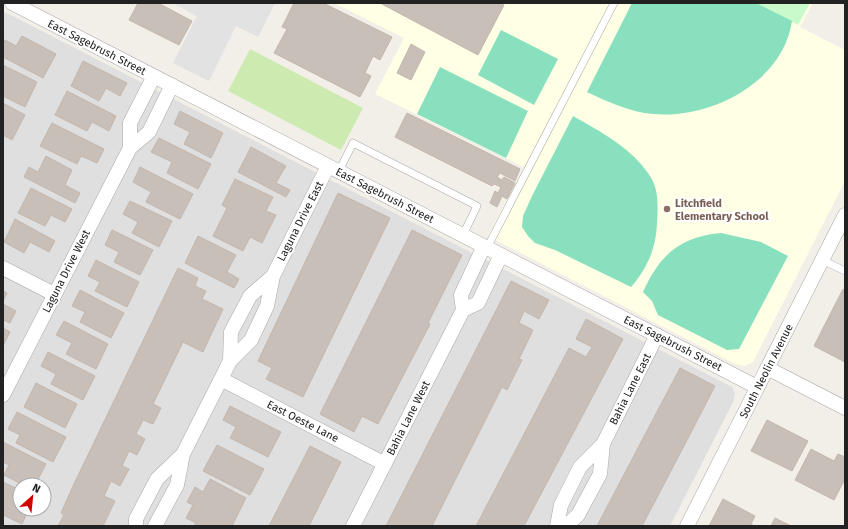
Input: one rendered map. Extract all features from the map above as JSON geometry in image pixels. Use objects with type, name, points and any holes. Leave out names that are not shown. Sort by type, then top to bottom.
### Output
[{"type":"street","name":"East Sagebrush Street","points":[[12,3],[758,387]]},
{"type":"street","name":"Laguna Drive West","points":[[130,148],[130,123],[154,76]]},
{"type":"street","name":"Laguna Drive West","points":[[3,395],[130,148],[149,132],[172,85]]},
{"type":"street","name":"Laguna Drive East","points":[[230,361],[231,332],[250,296],[272,276],[333,168]]},
{"type":"street","name":"South Neolin Avenue","points":[[686,526],[845,215]]},
{"type":"street","points":[[485,247],[460,295],[463,310],[478,303],[501,255]]},
{"type":"street","points":[[3,268],[54,294]]},
{"type":"street","name":"Laguna Drive East","points":[[155,526],[177,485],[183,454],[230,361],[251,340],[267,306],[272,276]]},
{"type":"street","name":"Bahia Lane West","points":[[353,526],[463,310]]},
{"type":"street","name":"Bahia Lane East","points":[[557,526],[561,505],[580,467],[603,444],[657,335]]},
{"type":"street","points":[[767,368],[845,408]]},
{"type":"street","name":"East Oeste Lane","points":[[221,379],[385,464]]},
{"type":"street","name":"Bahia Lane East","points":[[566,526],[578,515],[600,474],[603,444]]},
{"type":"street","name":"Laguna Drive East","points":[[136,526],[136,519],[157,479],[183,454]]},
{"type":"lane","points":[[485,247],[614,3]]},
{"type":"lane","points":[[333,168],[353,143],[477,206],[463,235]]},
{"type":"lane","points":[[822,260],[845,271]]},
{"type":"shaded area","points":[[172,3],[275,3],[258,37],[236,26],[209,81],[173,63],[197,16]]},
{"type":"shaded area","name":"Litchfield Elementary School","points":[[334,3],[813,3],[800,27],[845,50],[845,181],[753,362],[745,366],[735,364],[488,236],[524,167],[375,94],[404,38]]},
{"type":"shaded area","points":[[3,13],[7,13],[732,387],[735,393],[733,402],[670,526],[3,526]]},
{"type":"green space","points":[[632,3],[756,3],[792,21],[786,43],[774,62],[759,79],[740,93],[720,103],[698,110],[675,114],[644,113],[611,103],[587,92]]},
{"type":"green space","points":[[756,3],[810,3],[798,25]]},
{"type":"green space","points":[[501,30],[558,59],[534,105],[478,75]]},
{"type":"green space","points":[[250,49],[363,108],[341,150],[228,91]]},
{"type":"green space","points":[[440,67],[528,111],[506,158],[417,114]]},
{"type":"green space","points":[[573,116],[625,149],[643,166],[653,181],[658,212],[655,241],[650,258],[642,273],[631,287],[555,250],[535,243],[522,227],[523,216],[532,196]]},
{"type":"green space","points":[[721,233],[761,242],[788,256],[739,349],[727,350],[658,315],[652,301],[643,292],[656,268],[673,250],[693,239]]},
{"type":"building","points":[[138,3],[158,3],[192,21],[179,45],[129,20]]},
{"type":"building","points":[[294,3],[323,3],[392,37],[380,60],[373,56],[365,73],[371,76],[360,97],[274,53],[287,29],[282,27]]},
{"type":"building","points":[[380,3],[500,3],[504,5],[478,55]]},
{"type":"building","points":[[22,36],[56,54],[43,78],[3,57],[3,45],[5,40],[16,46]]},
{"type":"building","points":[[411,44],[425,52],[411,80],[397,73]]},
{"type":"building","points":[[83,61],[127,83],[120,96],[106,88],[99,101],[71,86]]},
{"type":"building","points":[[3,65],[37,82],[25,107],[3,96]]},
{"type":"building","points":[[67,91],[116,116],[109,131],[92,122],[87,131],[55,115]]},
{"type":"building","points":[[3,103],[25,115],[12,140],[3,135]]},
{"type":"building","points":[[180,111],[223,133],[211,158],[184,144],[190,132],[174,124]]},
{"type":"building","points":[[407,113],[520,169],[515,181],[500,173],[497,177],[502,180],[504,177],[515,183],[507,199],[502,196],[497,207],[490,203],[495,191],[498,193],[501,187],[494,184],[492,186],[395,137]]},
{"type":"building","points":[[52,123],[104,149],[97,163],[81,156],[77,164],[40,146]]},
{"type":"building","points":[[159,138],[211,164],[198,189],[167,173],[172,162],[151,152]]},
{"type":"building","points":[[251,147],[286,166],[276,183],[290,190],[286,197],[238,172]]},
{"type":"building","points":[[46,156],[72,170],[65,185],[80,193],[75,203],[24,177],[29,167],[38,172]]},
{"type":"building","points":[[140,167],[193,194],[180,219],[146,202],[151,192],[133,182]]},
{"type":"building","points":[[235,179],[273,197],[266,211],[276,215],[262,243],[250,237],[243,251],[213,236],[227,208],[222,205]]},
{"type":"building","points":[[31,188],[72,209],[65,222],[51,215],[45,226],[18,213]]},
{"type":"building","points":[[338,193],[390,218],[303,397],[266,379],[272,368],[258,361]]},
{"type":"building","points":[[130,201],[172,221],[159,247],[132,233],[138,222],[123,214]]},
{"type":"building","points":[[15,219],[55,241],[49,252],[30,242],[24,253],[4,242]]},
{"type":"building","points":[[112,230],[153,250],[140,275],[114,262],[119,252],[105,245]]},
{"type":"building","points":[[412,230],[462,255],[428,323],[430,324],[378,424],[362,416],[354,432],[320,414]]},
{"type":"building","points":[[198,236],[236,255],[227,272],[239,279],[234,288],[185,263]]},
{"type":"building","points":[[96,260],[139,282],[127,307],[95,291],[100,282],[88,276]]},
{"type":"building","points":[[178,268],[198,278],[195,286],[206,291],[202,299],[223,309],[203,352],[183,342],[153,404],[161,408],[153,424],[143,420],[136,434],[145,439],[137,455],[129,451],[122,466],[129,469],[120,486],[111,481],[104,496],[115,501],[103,526],[58,526],[64,515],[61,513],[73,486]]},
{"type":"building","points":[[511,281],[549,300],[539,319],[524,311],[519,323],[533,330],[519,359],[522,360],[507,390],[502,387],[432,526],[386,526]]},
{"type":"building","points":[[843,289],[845,291],[845,362],[814,346]]},
{"type":"building","points":[[80,290],[124,313],[111,338],[80,322],[85,312],[72,306]]},
{"type":"building","points":[[3,291],[7,293],[3,301]]},
{"type":"building","points":[[3,304],[16,311],[10,323],[3,320]]},
{"type":"building","points":[[586,319],[623,339],[524,526],[476,526],[569,348],[586,357],[592,347],[576,339]]},
{"type":"building","points":[[64,321],[108,344],[96,369],[66,354],[72,343],[56,335]]},
{"type":"building","points":[[3,328],[10,332],[3,346]]},
{"type":"building","points":[[48,352],[95,376],[83,400],[51,384],[56,374],[41,366]]},
{"type":"building","points":[[680,368],[715,386],[642,526],[597,526]]},
{"type":"building","points":[[36,383],[77,404],[65,428],[24,407]]},
{"type":"building","points":[[230,406],[281,432],[268,457],[230,438],[236,427],[223,420]]},
{"type":"building","points":[[17,412],[66,437],[53,462],[16,443],[20,435],[8,429]]},
{"type":"building","points":[[767,420],[808,441],[792,471],[751,451]]},
{"type":"building","points":[[3,442],[46,464],[39,477],[12,477],[12,479],[4,475],[9,465],[3,462]]},
{"type":"building","points":[[217,445],[264,469],[250,495],[203,471]]},
{"type":"building","points":[[310,446],[341,462],[309,526],[269,526]]},
{"type":"building","points":[[811,449],[834,461],[838,454],[845,457],[845,479],[834,500],[795,480]]},
{"type":"building","points":[[210,479],[246,498],[232,526],[194,526],[196,523],[186,518],[193,505],[187,502],[195,487],[203,492]]},
{"type":"building","points":[[3,482],[12,486],[12,517],[25,517],[22,524],[3,515]]},
{"type":"building","points":[[723,499],[755,516],[751,524],[754,526],[709,526]]},
{"type":"building","points":[[775,518],[791,526],[771,526]]},
{"type":"place","name":"Litchfield Elementary School","points":[[667,209]]}]
